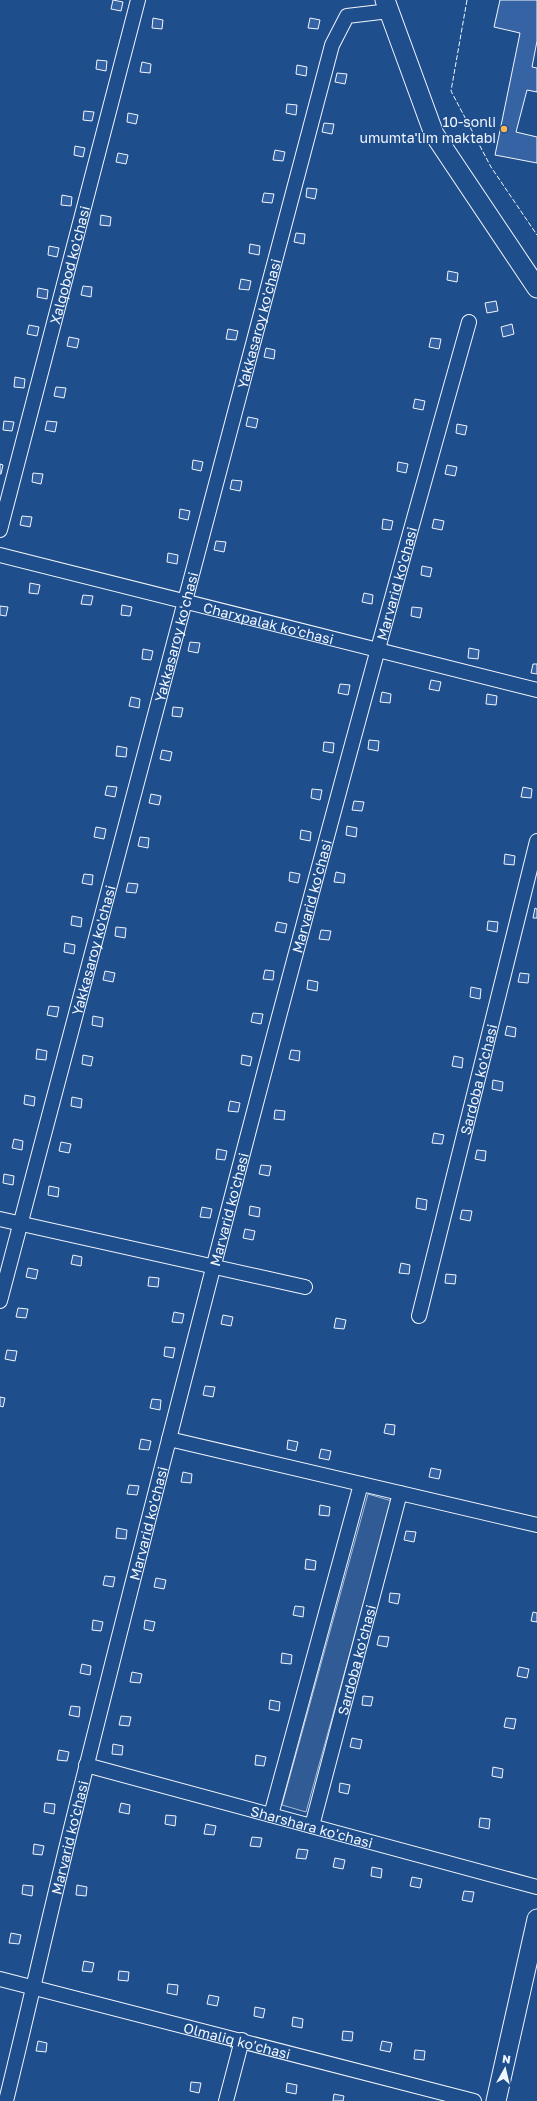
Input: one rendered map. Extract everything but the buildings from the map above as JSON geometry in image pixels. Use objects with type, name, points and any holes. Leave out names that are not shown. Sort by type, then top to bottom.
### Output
[{"type":"main road","points":[[387,6],[434,134],[537,288]]},
{"type":"main road","points":[[496,2101],[537,1919]]},
{"type":"street","name":"Xalqobod ko'chasi","points":[[0,530],[138,0]]},
{"type":"street","name":"Yakkasaroy ko'chasi","points":[[0,1301],[332,45],[347,16],[387,6]]},
{"type":"street","name":"Marvarid ko'chasi","points":[[6,2101],[86,1765],[213,1266],[376,650],[469,322]]},
{"type":"street","name":"Charxpalak ko'chasi","points":[[0,555],[185,600],[537,690]]},
{"type":"street","name":"Sardoba ko'chasi","points":[[418,1316],[537,842]]},
{"type":"street","points":[[0,1218],[20,1224],[305,1287]]},
{"type":"street","points":[[169,1439],[537,1525]]},
{"type":"street","points":[[271,1815],[361,1484]]},
{"type":"street","name":"Sardoba ko'chasi","points":[[312,1826],[400,1493]]},
{"type":"street","name":"Sharshara ko'chasi","points":[[86,1765],[537,1887]]},
{"type":"street","name":"Olmaliq ko'chasi","points":[[0,1979],[242,2040],[474,2101]]},
{"type":"street","points":[[226,2101],[242,2040]]},
{"type":"shaded area","points":[[368,1494],[392,1501],[306,1812],[282,1805]]},
{"type":"fence","points":[[467,0],[451,91],[491,167],[537,235]]},
{"type":"place","name":"10-sonli umumta'lim maktabi","points":[[504,129]]}]
